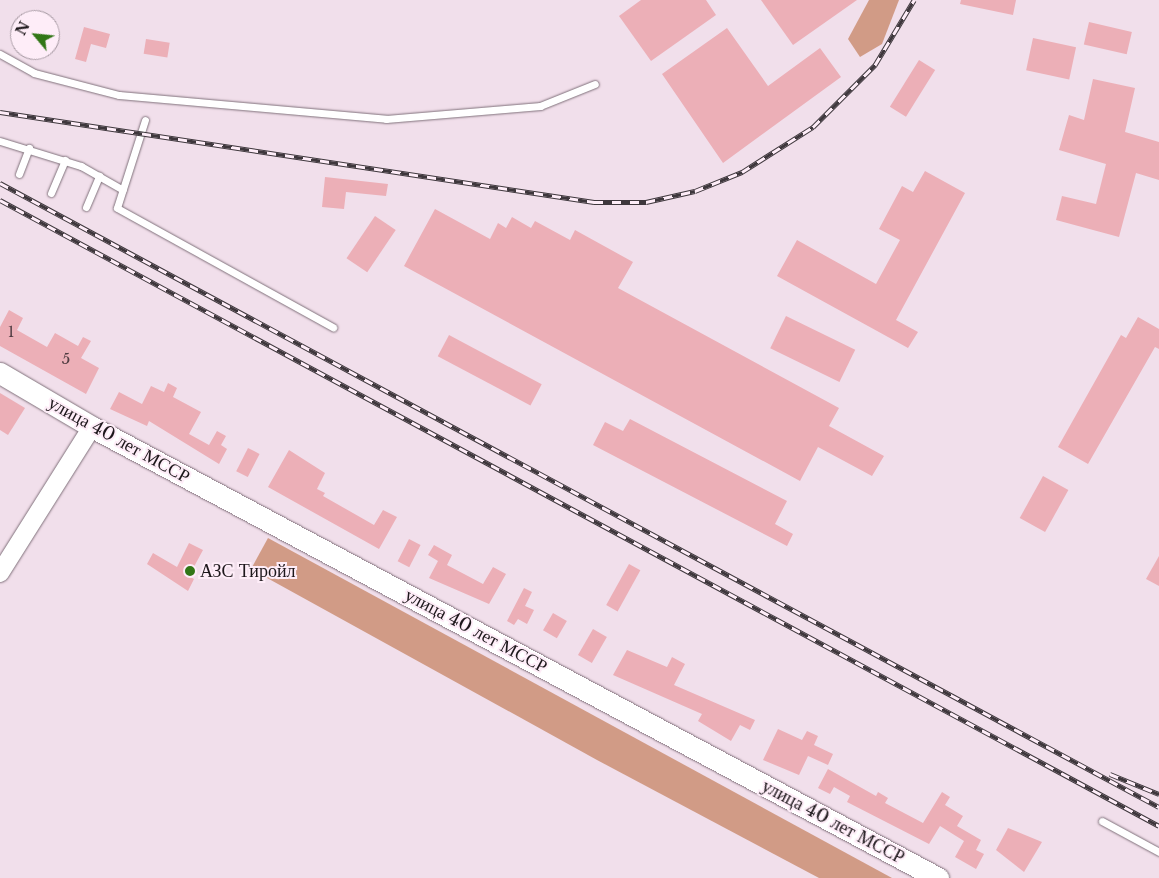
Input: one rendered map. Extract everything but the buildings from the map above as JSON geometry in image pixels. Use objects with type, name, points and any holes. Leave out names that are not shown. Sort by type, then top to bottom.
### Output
[{"type":"main road","name":"улица 40 лет МССР","points":[[0,365],[7,377],[92,427],[938,878]]},
{"type":"street","points":[[0,573],[92,427]]},
{"type":"lane","points":[[0,54],[34,73],[119,96],[386,118],[540,106],[594,84]]},
{"type":"lane","points":[[145,120],[117,208],[333,327]]},
{"type":"lane","points":[[0,141],[65,160],[123,190]]},
{"type":"lane","points":[[19,174],[29,148]]},
{"type":"lane","points":[[51,193],[65,160]]},
{"type":"lane","points":[[86,207],[99,176]]},
{"type":"lane","points":[[1102,821],[1159,852]]},
{"type":"shaded area","points":[[869,0],[899,0],[882,44],[860,57],[848,39]]},
{"type":"shaded area","points":[[268,538],[892,878],[819,878],[597,760],[251,569]]},
{"type":"railway","points":[[0,112],[594,202],[646,202],[695,191],[742,172],[813,127],[875,65],[914,0]]},
{"type":"railway","points":[[0,183],[1159,807]]},
{"type":"railway","points":[[0,200],[1159,826]]},
{"type":"railway","points":[[1110,774],[1159,794]]},
{"type":"place","name":"АЗС Тиройл","points":[[190,571]]}]
